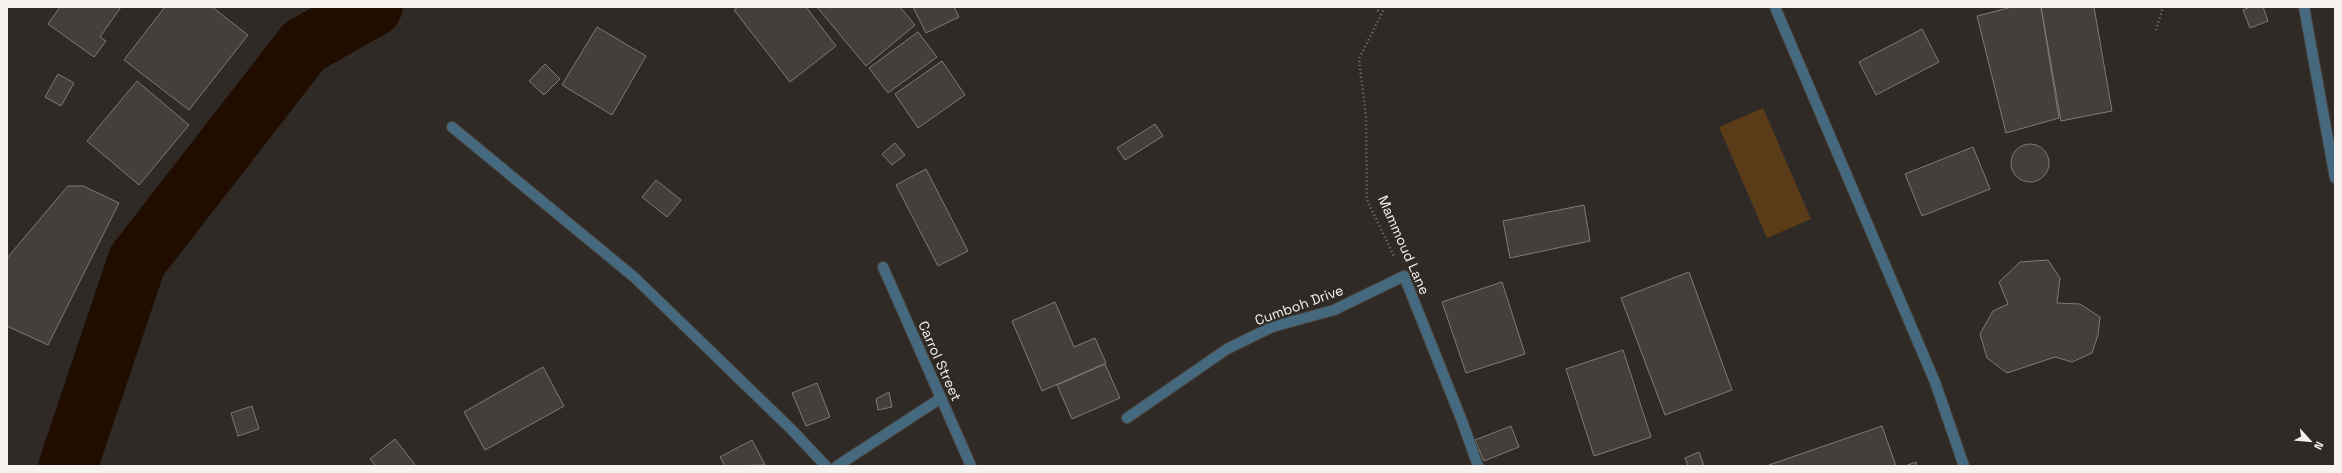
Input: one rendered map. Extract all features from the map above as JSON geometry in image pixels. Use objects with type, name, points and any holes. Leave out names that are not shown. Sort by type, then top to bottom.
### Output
[{"type":"street","points":[[1775,7],[1935,382],[1964,466]]},
{"type":"street","points":[[2304,7],[2335,178]]},
{"type":"street","points":[[452,126],[634,276],[791,429],[826,466]]},
{"type":"street","name":"Carrol Street","points":[[883,267],[971,466]]},
{"type":"street","name":"Cumboh Drive","points":[[1127,418],[1227,349],[1272,327],[1334,310],[1404,276]]},
{"type":"street","name":"Mammoud Lane","points":[[1404,276],[1462,421],[1478,466]]},
{"type":"street","points":[[836,466],[941,398]]},
{"type":"path","points":[[1375,7],[1380,13]]},
{"type":"path","name":"Mammoud Lane","points":[[1385,7],[1380,13],[1359,58],[1366,118],[1368,200],[1404,276]]},
{"type":"path","points":[[2156,30],[2163,7]]},
{"type":"shaded area","points":[[1763,108],[1811,219],[1767,238],[1719,127]]},
{"type":"building","points":[[60,7],[121,7],[100,37],[106,41],[94,57],[48,24]]},
{"type":"building","points":[[165,7],[212,7],[248,35],[189,110],[124,60]]},
{"type":"building","points":[[738,7],[806,7],[836,46],[790,82],[734,10]]},
{"type":"building","points":[[817,7],[900,7],[915,25],[866,66]]},
{"type":"building","points":[[913,7],[954,7],[959,17],[926,33]]},
{"type":"building","points":[[2012,7],[2041,7],[2059,118],[2006,133],[1977,16]]},
{"type":"building","points":[[2041,7],[2094,7],[2112,111],[2061,121]]},
{"type":"building","points":[[2250,7],[2263,7],[2268,21],[2250,28],[2243,10]]},
{"type":"building","points":[[597,27],[646,56],[612,115],[562,85]]},
{"type":"building","points":[[1922,29],[1939,62],[1876,95],[1859,62]]},
{"type":"building","points":[[918,32],[937,57],[888,93],[869,68]]},
{"type":"building","points":[[942,61],[965,95],[918,128],[895,94]]},
{"type":"building","points":[[545,64],[560,79],[544,95],[529,81]]},
{"type":"building","points":[[58,74],[74,83],[61,106],[45,97]]},
{"type":"building","points":[[137,81],[189,125],[139,185],[87,141]]},
{"type":"building","points":[[1155,124],[1163,136],[1125,160],[1117,148]]},
{"type":"building","points":[[895,143],[905,155],[892,165],[882,154]]},
{"type":"building","points":[[2026,144],[2034,144],[2044,149],[2048,156],[2048,170],[2044,177],[2034,182],[2026,182],[2016,177],[2014,174],[2011,167],[2011,159],[2016,149],[2019,147]]},
{"type":"building","points":[[1973,147],[1990,189],[1922,216],[1905,174]]},
{"type":"building","points":[[926,169],[968,251],[938,266],[896,185]]},
{"type":"building","points":[[656,180],[681,200],[667,217],[642,197]]},
{"type":"building","points":[[68,186],[83,186],[119,203],[48,345],[7,326],[7,258]]},
{"type":"building","points":[[1584,205],[1590,241],[1510,258],[1503,221]]},
{"type":"building","points":[[2048,260],[2060,278],[2057,303],[2080,304],[2100,317],[2098,335],[2092,353],[2072,362],[2055,357],[2007,373],[1987,358],[1980,334],[1993,311],[2008,304],[1999,282],[2020,262]]},
{"type":"building","points":[[1689,272],[1732,390],[1665,415],[1621,298]]},
{"type":"building","points":[[1502,282],[1525,354],[1466,373],[1442,302]]},
{"type":"building","points":[[1055,302],[1074,347],[1095,338],[1106,363],[1042,391],[1012,321]]},
{"type":"building","points":[[1623,350],[1651,437],[1594,456],[1566,369]]},
{"type":"building","points":[[1105,364],[1120,398],[1072,419],[1057,385]]},
{"type":"building","points":[[543,367],[564,406],[485,450],[464,412]]},
{"type":"building","points":[[817,383],[830,417],[806,426],[792,393]]},
{"type":"building","points":[[889,392],[892,407],[878,410],[876,399]]},
{"type":"building","points":[[252,406],[259,429],[238,436],[231,413]]},
{"type":"building","points":[[1511,426],[1519,447],[1484,461],[1475,440]]},
{"type":"building","points":[[1882,426],[1896,466],[1766,466]]},
{"type":"building","points":[[395,439],[416,466],[376,466],[370,459]]},
{"type":"building","points":[[752,440],[765,465],[725,466],[720,457]]},
{"type":"building","points":[[1699,452],[1704,466],[1688,466],[1685,458]]},
{"type":"building","points":[[1916,462],[1917,466],[1905,466]]},
{"type":"waterway","points":[[68,466],[137,261],[304,46],[373,7]]}]
